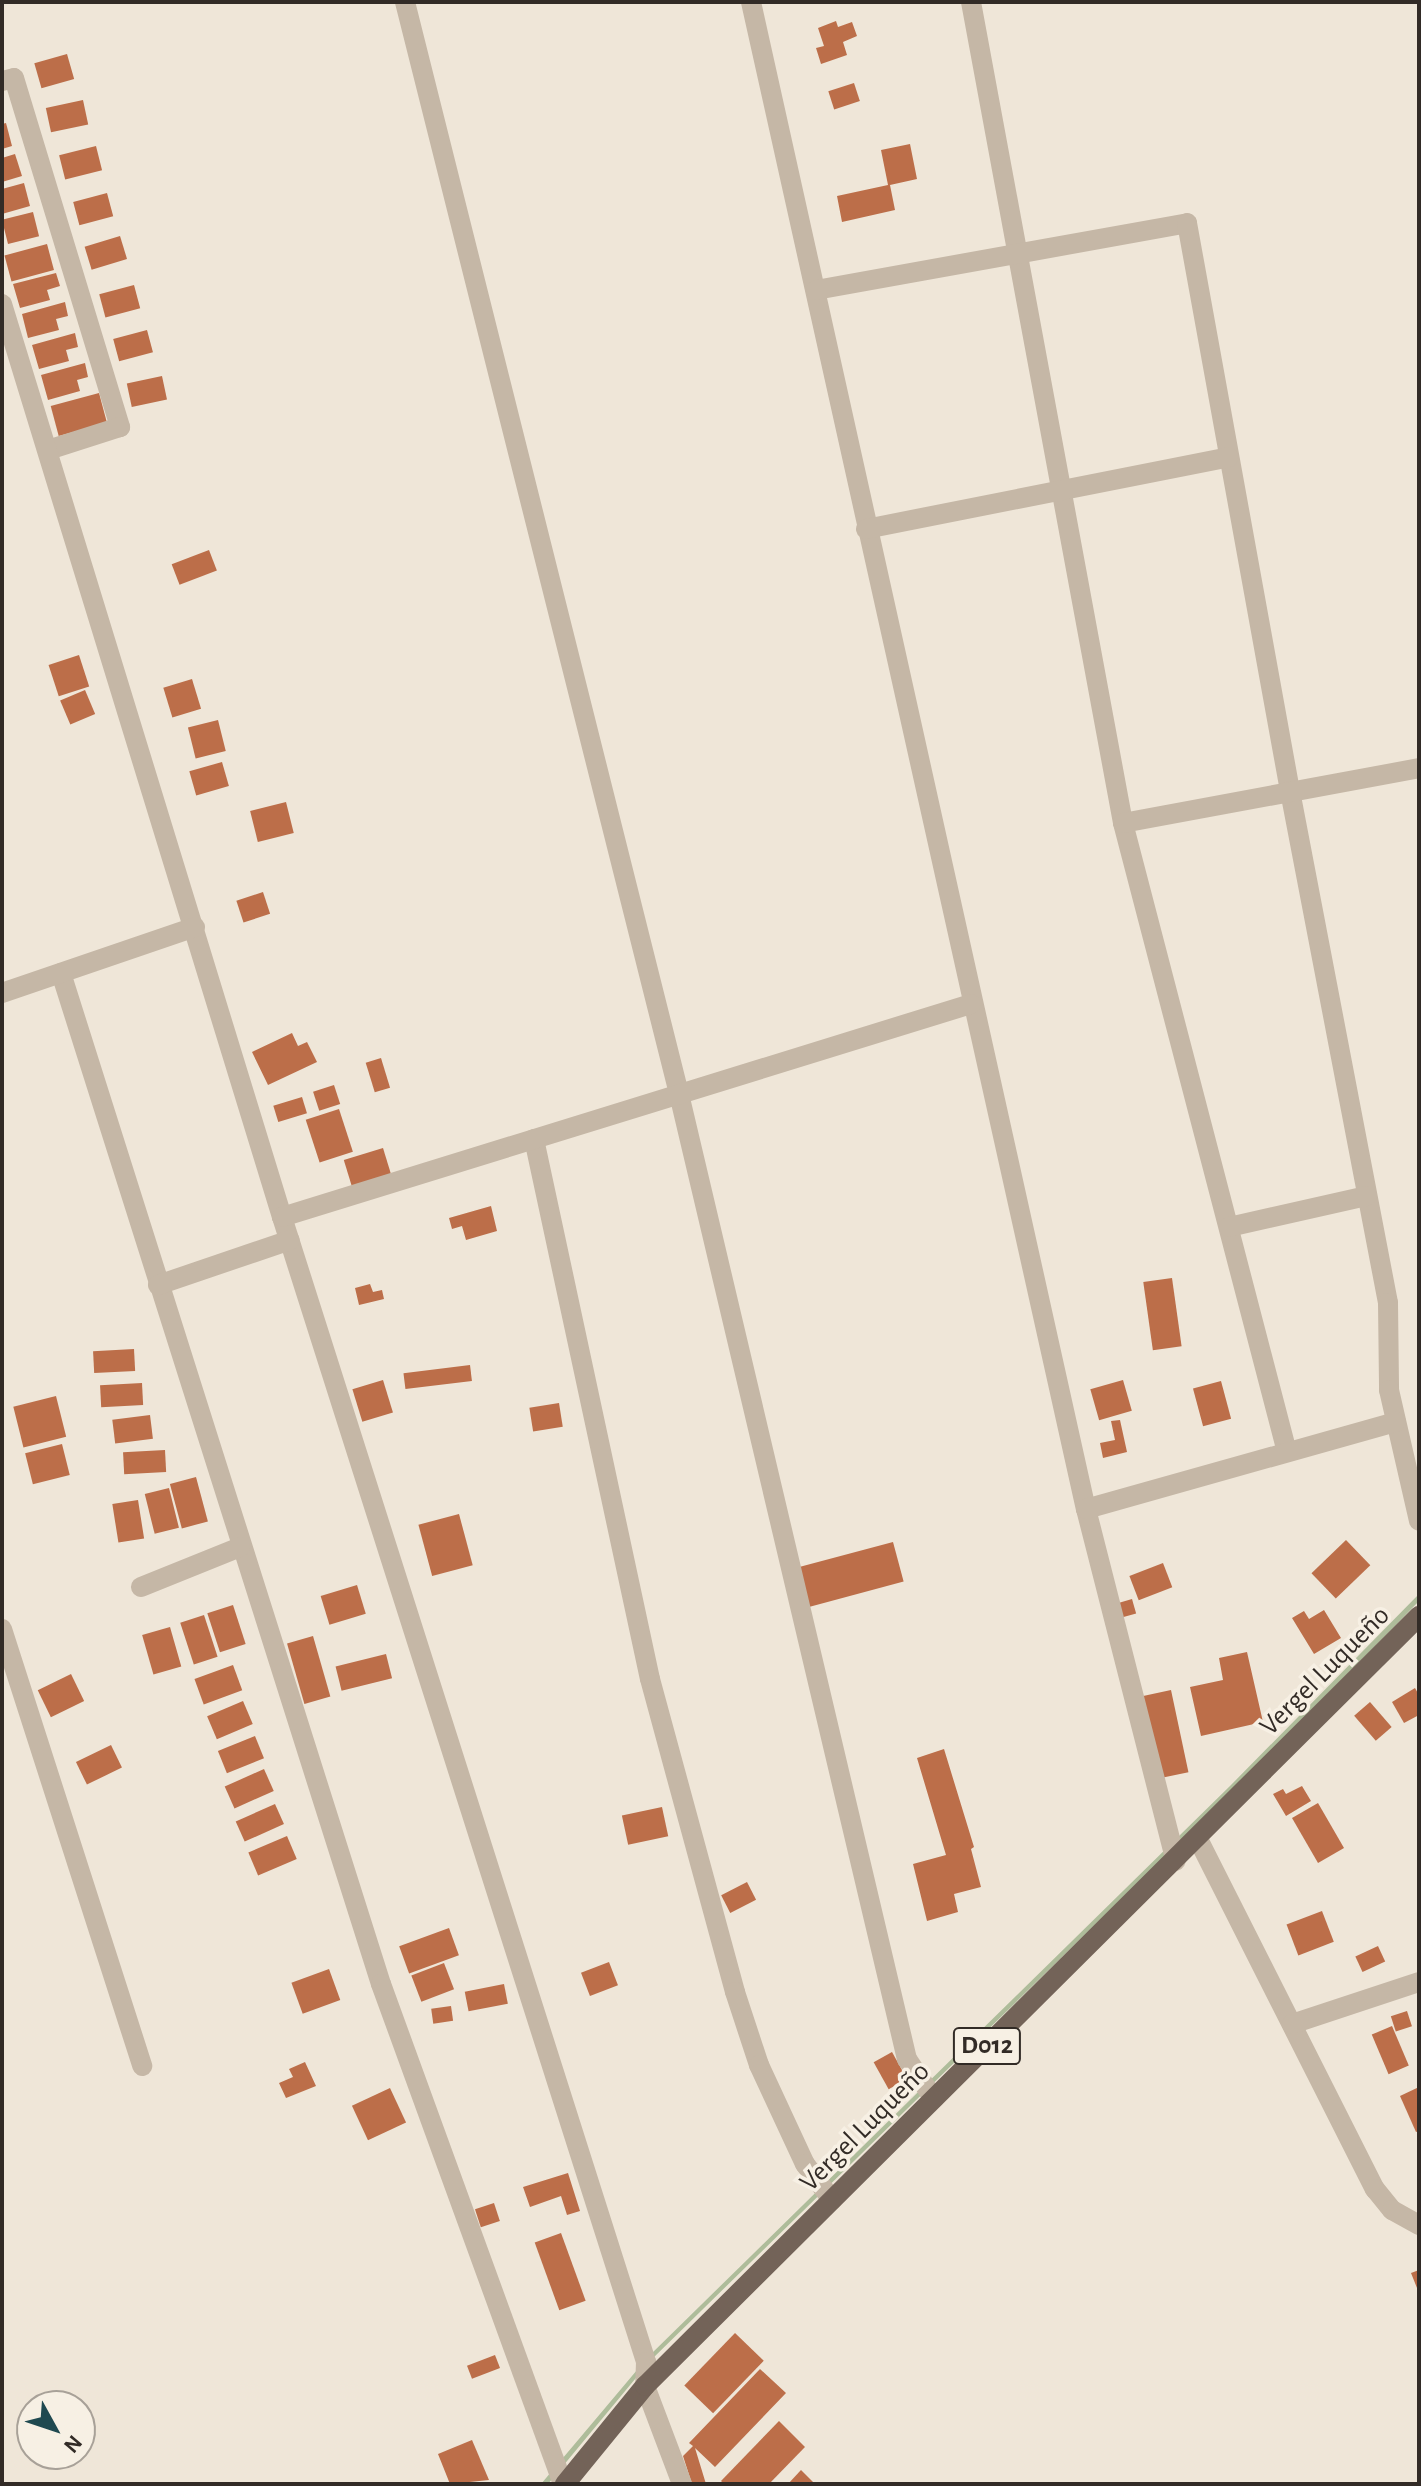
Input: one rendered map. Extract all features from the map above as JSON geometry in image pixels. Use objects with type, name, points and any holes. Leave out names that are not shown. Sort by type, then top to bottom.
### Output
[{"type":"main road","name":"Vergel Luqueño","points":[[564,2484],[645,2386],[1419,1616]]},
{"type":"street","points":[[405,2],[679,1094],[907,2059],[934,2099]]},
{"type":"street","points":[[751,2],[971,1004],[1086,1509],[1176,1861]]},
{"type":"street","points":[[971,2],[1123,823],[1287,1452]]},
{"type":"street","points":[[2,81],[14,78],[120,427],[48,450]]},
{"type":"street","points":[[816,290],[1187,223],[1290,791],[1388,1303],[1389,1390],[1419,1521]]},
{"type":"street","points":[[2,304],[282,1217],[646,2362],[645,2386],[682,2484]]},
{"type":"street","points":[[866,529],[1228,457]]},
{"type":"street","points":[[1123,823],[1419,768]]},
{"type":"street","points":[[2,993],[195,927]]},
{"type":"street","points":[[61,973],[240,1547],[381,1984],[564,2484]]},
{"type":"street","points":[[282,1217],[971,1004]]},
{"type":"street","points":[[534,1139],[650,1679],[735,1992],[759,2065],[805,2164],[832,2200]]},
{"type":"street","points":[[1229,1227],[1367,1196]]},
{"type":"street","points":[[158,1285],[290,1240]]},
{"type":"street","points":[[1086,1509],[1396,1422]]},
{"type":"street","points":[[141,1587],[240,1547]]},
{"type":"street","points":[[2,1629],[142,2066]]},
{"type":"street","points":[[1198,1839],[1375,2189],[1392,2210],[1419,2225]]},
{"type":"street","points":[[1292,2024],[1419,1982]]},
{"type":"green space","points":[[1419,1594],[1419,1601],[1391,1630],[1164,1857],[650,2361],[548,2484],[541,2484],[648,2357],[1231,1785]]},
{"type":"building","points":[[836,21],[838,27],[852,22],[857,36],[843,42],[847,55],[821,64],[816,48],[824,46],[818,28]]},
{"type":"building","points":[[67,54],[74,79],[41,88],[34,63]]},
{"type":"building","points":[[854,83],[860,101],[834,109],[828,91]]},
{"type":"building","points":[[83,100],[88,124],[51,132],[46,108]]},
{"type":"building","points":[[6,123],[12,146],[2,149],[2,124]]},
{"type":"building","points":[[910,144],[917,179],[890,185],[895,210],[842,222],[837,196],[888,185],[881,150]]},
{"type":"building","points":[[96,146],[102,170],[65,179],[59,155]]},
{"type":"building","points":[[15,154],[22,176],[2,182],[2,158]]},
{"type":"building","points":[[24,183],[30,206],[2,214],[2,189]]},
{"type":"building","points":[[107,193],[113,216],[79,225],[73,202]]},
{"type":"building","points":[[33,212],[39,236],[8,244],[2,220]]},
{"type":"building","points":[[120,236],[127,259],[92,270],[85,247]]},
{"type":"building","points":[[47,244],[54,270],[11,281],[4,255]]},
{"type":"building","points":[[56,273],[60,286],[47,290],[50,300],[20,308],[13,284]]},
{"type":"building","points":[[134,285],[140,308],[105,317],[99,294]]},
{"type":"building","points":[[65,302],[68,316],[56,319],[59,330],[28,338],[22,314]]},
{"type":"building","points":[[147,330],[153,352],[119,361],[113,339]]},
{"type":"building","points":[[75,333],[78,347],[66,350],[69,361],[39,369],[32,345]]},
{"type":"building","points":[[85,363],[88,377],[77,380],[80,391],[48,400],[41,375]]},
{"type":"building","points":[[162,376],[167,399],[132,407],[127,383]]},
{"type":"building","points":[[99,393],[107,423],[59,436],[51,406]]},
{"type":"building","points":[[209,550],[217,571],[180,585],[172,564]]},
{"type":"building","points":[[79,655],[89,686],[59,696],[49,665]]},
{"type":"building","points":[[192,679],[201,709],[172,717],[163,688]]},
{"type":"building","points":[[85,690],[95,714],[70,724],[60,701]]},
{"type":"building","points":[[218,720],[226,751],[196,759],[188,727]]},
{"type":"building","points":[[222,762],[229,786],[196,795],[189,771]]},
{"type":"building","points":[[286,802],[294,833],[258,842],[250,811]]},
{"type":"building","points":[[263,892],[270,914],[243,923],[236,901]]},
{"type":"building","points":[[292,1033],[298,1046],[307,1042],[317,1062],[268,1085],[252,1052]]},
{"type":"building","points":[[381,1058],[390,1088],[375,1092],[366,1063]]},
{"type":"building","points":[[334,1085],[340,1104],[319,1111],[313,1092]]},
{"type":"building","points":[[302,1097],[307,1113],[278,1122],[273,1106]]},
{"type":"building","points":[[339,1109],[353,1152],[320,1163],[306,1120]]},
{"type":"building","points":[[383,1148],[391,1175],[352,1187],[344,1160]]},
{"type":"building","points":[[491,1206],[497,1231],[466,1240],[462,1226],[452,1229],[449,1218]]},
{"type":"building","points":[[1172,1278],[1182,1346],[1153,1350],[1143,1282]]},
{"type":"building","points":[[370,1284],[373,1292],[382,1290],[384,1299],[359,1305],[355,1288]]},
{"type":"building","points":[[134,1349],[135,1371],[94,1373],[93,1351]]},
{"type":"building","points":[[470,1365],[472,1381],[405,1389],[403,1373]]},
{"type":"building","points":[[383,1380],[393,1413],[362,1422],[352,1389]]},
{"type":"building","points":[[1123,1380],[1132,1411],[1099,1420],[1090,1389]]},
{"type":"building","points":[[1221,1381],[1231,1419],[1203,1426],[1193,1389]]},
{"type":"building","points":[[142,1383],[143,1405],[101,1407],[100,1385]]},
{"type":"building","points":[[56,1396],[66,1437],[23,1447],[13,1407]]},
{"type":"building","points":[[559,1403],[563,1427],[533,1431],[529,1408]]},
{"type":"building","points":[[150,1415],[153,1439],[115,1443],[112,1420]]},
{"type":"building","points":[[1120,1420],[1127,1452],[1103,1458],[1100,1443],[1115,1440],[1111,1421]]},
{"type":"building","points":[[62,1444],[70,1475],[33,1484],[25,1453]]},
{"type":"building","points":[[165,1450],[166,1472],[124,1474],[123,1452]]},
{"type":"building","points":[[196,1477],[208,1521],[182,1528],[170,1484]]},
{"type":"building","points":[[169,1488],[179,1528],[155,1534],[145,1494]]},
{"type":"building","points":[[138,1500],[144,1539],[118,1543],[112,1504]]},
{"type":"building","points":[[459,1514],[473,1565],[432,1576],[418,1525]]},
{"type":"building","points":[[1346,1540],[1370,1565],[1336,1599],[1311,1573]]},
{"type":"building","points":[[893,1542],[904,1582],[809,1607],[798,1567]]},
{"type":"building","points":[[1163,1563],[1172,1587],[1139,1600],[1129,1576]]},
{"type":"building","points":[[357,1585],[366,1614],[329,1625],[321,1596]]},
{"type":"building","points":[[1132,1599],[1136,1613],[1122,1618],[1118,1603]]},
{"type":"building","points":[[233,1605],[246,1644],[220,1652],[207,1613]]},
{"type":"building","points":[[1324,1610],[1341,1638],[1314,1654],[1292,1618],[1304,1611],[1309,1619]]},
{"type":"building","points":[[204,1615],[218,1657],[194,1665],[180,1623]]},
{"type":"building","points":[[170,1627],[181,1666],[153,1674],[142,1635]]},
{"type":"building","points":[[313,1636],[330,1697],[304,1704],[287,1643]]},
{"type":"building","points":[[1247,1652],[1263,1722],[1201,1736],[1190,1687],[1223,1680],[1219,1658]]},
{"type":"building","points":[[386,1654],[392,1678],[342,1691],[336,1667]]},
{"type":"building","points":[[233,1665],[242,1690],[204,1704],[194,1679]]},
{"type":"building","points":[[71,1674],[84,1701],[51,1717],[38,1690]]},
{"type":"building","points":[[1415,1688],[1419,1695],[1419,1715],[1404,1723],[1392,1702]]},
{"type":"building","points":[[1171,1690],[1188,1772],[1157,1779],[1140,1697]]},
{"type":"building","points":[[243,1701],[253,1724],[217,1739],[207,1716]]},
{"type":"building","points":[[1370,1702],[1392,1727],[1376,1741],[1354,1716]]},
{"type":"building","points":[[255,1736],[264,1758],[227,1773],[218,1751]]},
{"type":"building","points":[[111,1745],[122,1767],[87,1785],[76,1762]]},
{"type":"building","points":[[944,1749],[974,1847],[971,1849],[981,1887],[954,1894],[958,1912],[927,1921],[913,1864],[946,1855],[917,1758]]},
{"type":"building","points":[[264,1769],[274,1791],[234,1808],[225,1786]]},
{"type":"building","points":[[1302,1786],[1311,1801],[1286,1816],[1273,1794],[1283,1789],[1286,1794]]},
{"type":"building","points":[[1318,1803],[1344,1848],[1318,1863],[1292,1818]]},
{"type":"building","points":[[275,1804],[284,1824],[245,1842],[236,1821]]},
{"type":"building","points":[[662,1807],[668,1836],[628,1845],[622,1816]]},
{"type":"building","points":[[287,1836],[297,1859],[258,1875],[248,1852]]},
{"type":"building","points":[[747,1882],[756,1900],[730,1913],[721,1895]]},
{"type":"building","points":[[1322,1911],[1334,1942],[1298,1955],[1287,1925]]},
{"type":"building","points":[[449,1928],[459,1955],[409,1973],[399,1946]]},
{"type":"building","points":[[1378,1946],[1385,1961],[1363,1972],[1355,1957]]},
{"type":"building","points":[[609,1962],[618,1985],[590,1996],[581,1973]]},
{"type":"building","points":[[444,1963],[454,1989],[421,2002],[411,1976]]},
{"type":"building","points":[[329,1969],[340,2000],[303,2014],[291,1983]]},
{"type":"building","points":[[504,1984],[508,2004],[469,2011],[465,1992]]},
{"type":"building","points":[[451,2006],[453,2021],[433,2024],[431,2009]]},
{"type":"building","points":[[1407,2011],[1412,2026],[1396,2031],[1391,2016]]},
{"type":"building","points":[[1392,2026],[1409,2066],[1389,2074],[1372,2035]]},
{"type":"building","points":[[892,2052],[907,2079],[889,2089],[874,2062]]},
{"type":"building","points":[[305,2062],[316,2086],[286,2098],[279,2083],[293,2077],[289,2069]]},
{"type":"building","points":[[1419,2087],[1419,2131],[1416,2132],[1400,2096]]},
{"type":"building","points":[[390,2088],[406,2122],[368,2140],[352,2106]]},
{"type":"building","points":[[568,2173],[580,2211],[567,2215],[561,2196],[530,2207],[523,2187]]},
{"type":"building","points":[[494,2203],[500,2221],[481,2227],[475,2209]]},
{"type":"building","points":[[561,2233],[586,2301],[559,2310],[535,2243]]},
{"type":"building","points":[[1419,2270],[1419,2293],[1411,2273]]},
{"type":"building","points":[[735,2333],[764,2361],[713,2413],[684,2386]]},
{"type":"building","points":[[495,2355],[500,2368],[472,2379],[467,2366]]},
{"type":"building","points":[[760,2369],[786,2393],[715,2467],[695,2448],[706,2484],[692,2484],[683,2456],[693,2446],[689,2443]]},
{"type":"building","points":[[779,2421],[805,2447],[769,2484],[724,2484],[721,2481]]},
{"type":"building","points":[[472,2440],[489,2480],[450,2484],[438,2454]]},
{"type":"building","points":[[801,2470],[815,2484],[788,2484]]}]
